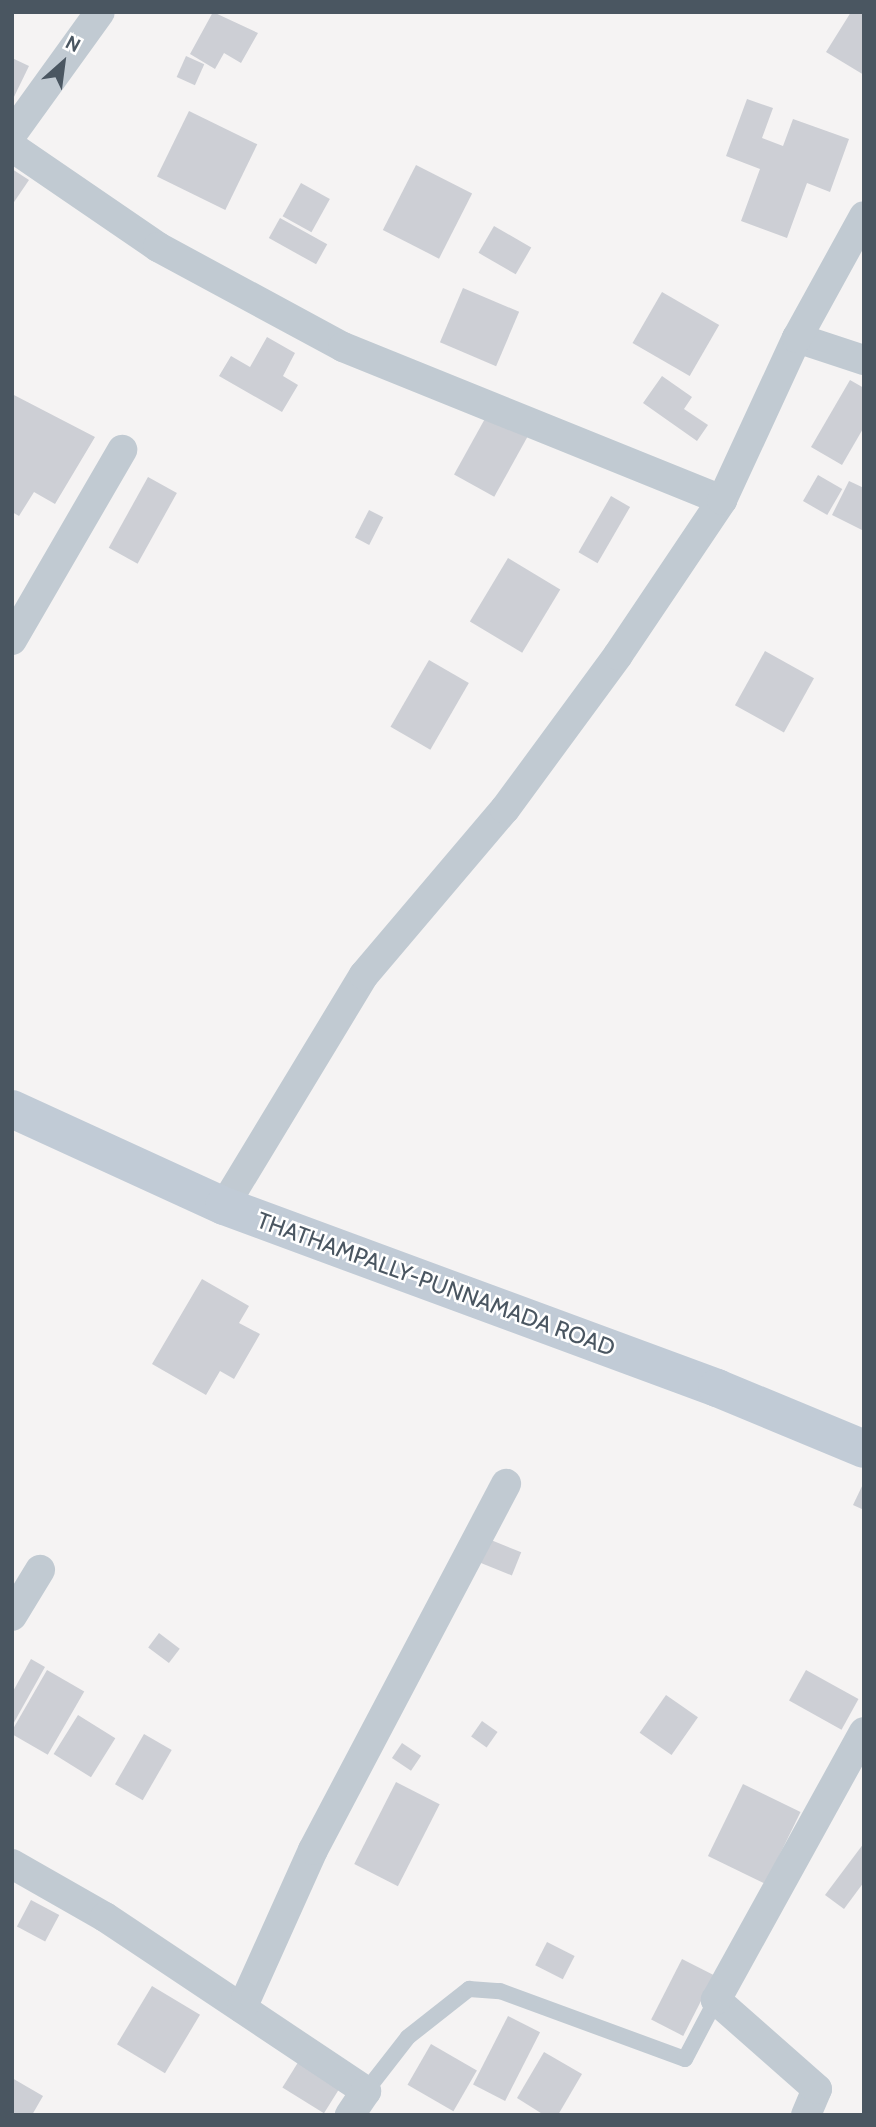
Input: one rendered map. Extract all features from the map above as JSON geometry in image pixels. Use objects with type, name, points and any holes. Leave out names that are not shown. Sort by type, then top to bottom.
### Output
[{"type":"main road","name":"THATHAMPALLY-PUNNAMADA ROAD","points":[[12,1109],[223,1206],[717,1388],[864,1449]]},
{"type":"street","points":[[12,134],[100,12]]},
{"type":"street","points":[[12,147],[158,247],[342,347],[722,500]]},
{"type":"street","points":[[223,1206],[365,975],[505,809],[618,655],[722,500],[797,338],[864,216]]},
{"type":"street","points":[[797,338],[864,360]]},
{"type":"street","points":[[12,640],[122,450]]},
{"type":"street","points":[[242,2008],[313,1850],[506,1484]]},
{"type":"street","points":[[12,1616],[40,1570]]},
{"type":"street","points":[[806,2115],[817,2089],[716,2000],[864,1732]]},
{"type":"street","points":[[12,1864],[105,1917],[242,2008],[358,2103]]},
{"type":"lane","points":[[358,2103],[408,2038],[469,1989],[500,1992],[685,2059],[716,2000]]},
{"type":"building","points":[[213,12],[258,33],[241,63],[224,53],[215,69],[190,54]]},
{"type":"building","points":[[851,12],[864,12],[864,75],[826,52]]},
{"type":"building","points":[[186,56],[204,64],[195,85],[177,77]]},
{"type":"building","points":[[12,58],[29,66],[12,101]]},
{"type":"building","points":[[747,99],[773,108],[762,138],[783,146],[793,119],[849,139],[830,192],[807,183],[787,238],[741,221],[760,169],[726,156]]},
{"type":"building","points":[[189,111],[257,144],[225,210],[157,177]]},
{"type":"building","points":[[416,165],[472,194],[439,259],[383,230]]},
{"type":"building","points":[[12,169],[29,180],[12,205]]},
{"type":"building","points":[[301,183],[330,199],[311,232],[283,216]]},
{"type":"building","points":[[280,218],[327,244],[316,264],[269,238]]},
{"type":"building","points":[[494,226],[531,247],[516,274],[479,253]]},
{"type":"building","points":[[463,288],[519,312],[496,366],[440,342]]},
{"type":"building","points":[[662,292],[719,325],[690,376],[632,343]]},
{"type":"building","points":[[267,337],[295,353],[283,376],[298,385],[282,412],[219,376],[231,356],[250,367]]},
{"type":"building","points":[[662,376],[692,397],[684,409],[708,425],[697,441],[643,403]]},
{"type":"building","points":[[850,380],[864,388],[864,427],[842,465],[811,447]]},
{"type":"building","points":[[12,394],[95,437],[55,504],[34,492],[19,516],[12,512]]},
{"type":"building","points":[[487,415],[527,437],[494,497],[454,474]]},
{"type":"building","points":[[818,475],[842,489],[827,515],[803,501]]},
{"type":"building","points":[[148,477],[177,493],[138,564],[109,548]]},
{"type":"building","points":[[849,481],[864,488],[864,531],[832,515]]},
{"type":"building","points":[[611,496],[630,507],[598,563],[578,552]]},
{"type":"building","points":[[369,510],[383,517],[369,545],[355,538]]},
{"type":"building","points":[[508,558],[560,589],[522,653],[470,621]]},
{"type":"building","points":[[765,651],[814,678],[784,732],[735,705]]},
{"type":"building","points":[[429,660],[469,683],[430,750],[390,727]]},
{"type":"building","points":[[202,1279],[249,1306],[239,1323],[260,1334],[234,1379],[220,1371],[206,1395],[152,1364]]},
{"type":"building","points":[[864,1482],[864,1510],[853,1505]]},
{"type":"building","points":[[486,1538],[521,1552],[512,1575],[477,1561]]},
{"type":"building","points":[[159,1633],[180,1649],[169,1663],[148,1647]]},
{"type":"building","points":[[31,1659],[45,1667],[12,1726],[12,1693]]},
{"type":"building","points":[[47,1670],[84,1692],[48,1755],[12,1734]]},
{"type":"building","points":[[806,1670],[858,1699],[842,1730],[789,1701]]},
{"type":"building","points":[[666,1695],[698,1717],[672,1755],[640,1733]]},
{"type":"building","points":[[78,1715],[115,1738],[91,1777],[54,1754]]},
{"type":"building","points":[[482,1721],[498,1732],[487,1747],[471,1737]]},
{"type":"building","points":[[144,1734],[172,1750],[143,1800],[115,1784]]},
{"type":"building","points":[[402,1743],[421,1756],[411,1771],[392,1758]]},
{"type":"building","points":[[396,1782],[440,1804],[398,1886],[354,1864]]},
{"type":"building","points":[[743,1784],[801,1812],[765,1884],[708,1856]]},
{"type":"building","points":[[864,1843],[864,1882],[844,1909],[825,1895]]},
{"type":"building","points":[[31,1900],[59,1915],[45,1942],[17,1926]]},
{"type":"building","points":[[547,1942],[575,1956],[563,1979],[535,1965]]},
{"type":"building","points":[[682,1959],[714,1975],[683,2036],[651,2020]]},
{"type":"building","points":[[152,1986],[200,2015],[165,2073],[117,2044]]},
{"type":"building","points":[[508,2016],[540,2032],[505,2101],[473,2085]]},
{"type":"building","points":[[431,2044],[477,2070],[453,2111],[408,2085]]},
{"type":"building","points":[[544,2052],[582,2074],[558,2115],[544,2115],[517,2098]]},
{"type":"building","points":[[302,2056],[344,2082],[324,2113],[282,2087]]},
{"type":"building","points":[[12,2078],[43,2096],[32,2115],[12,2115]]}]
